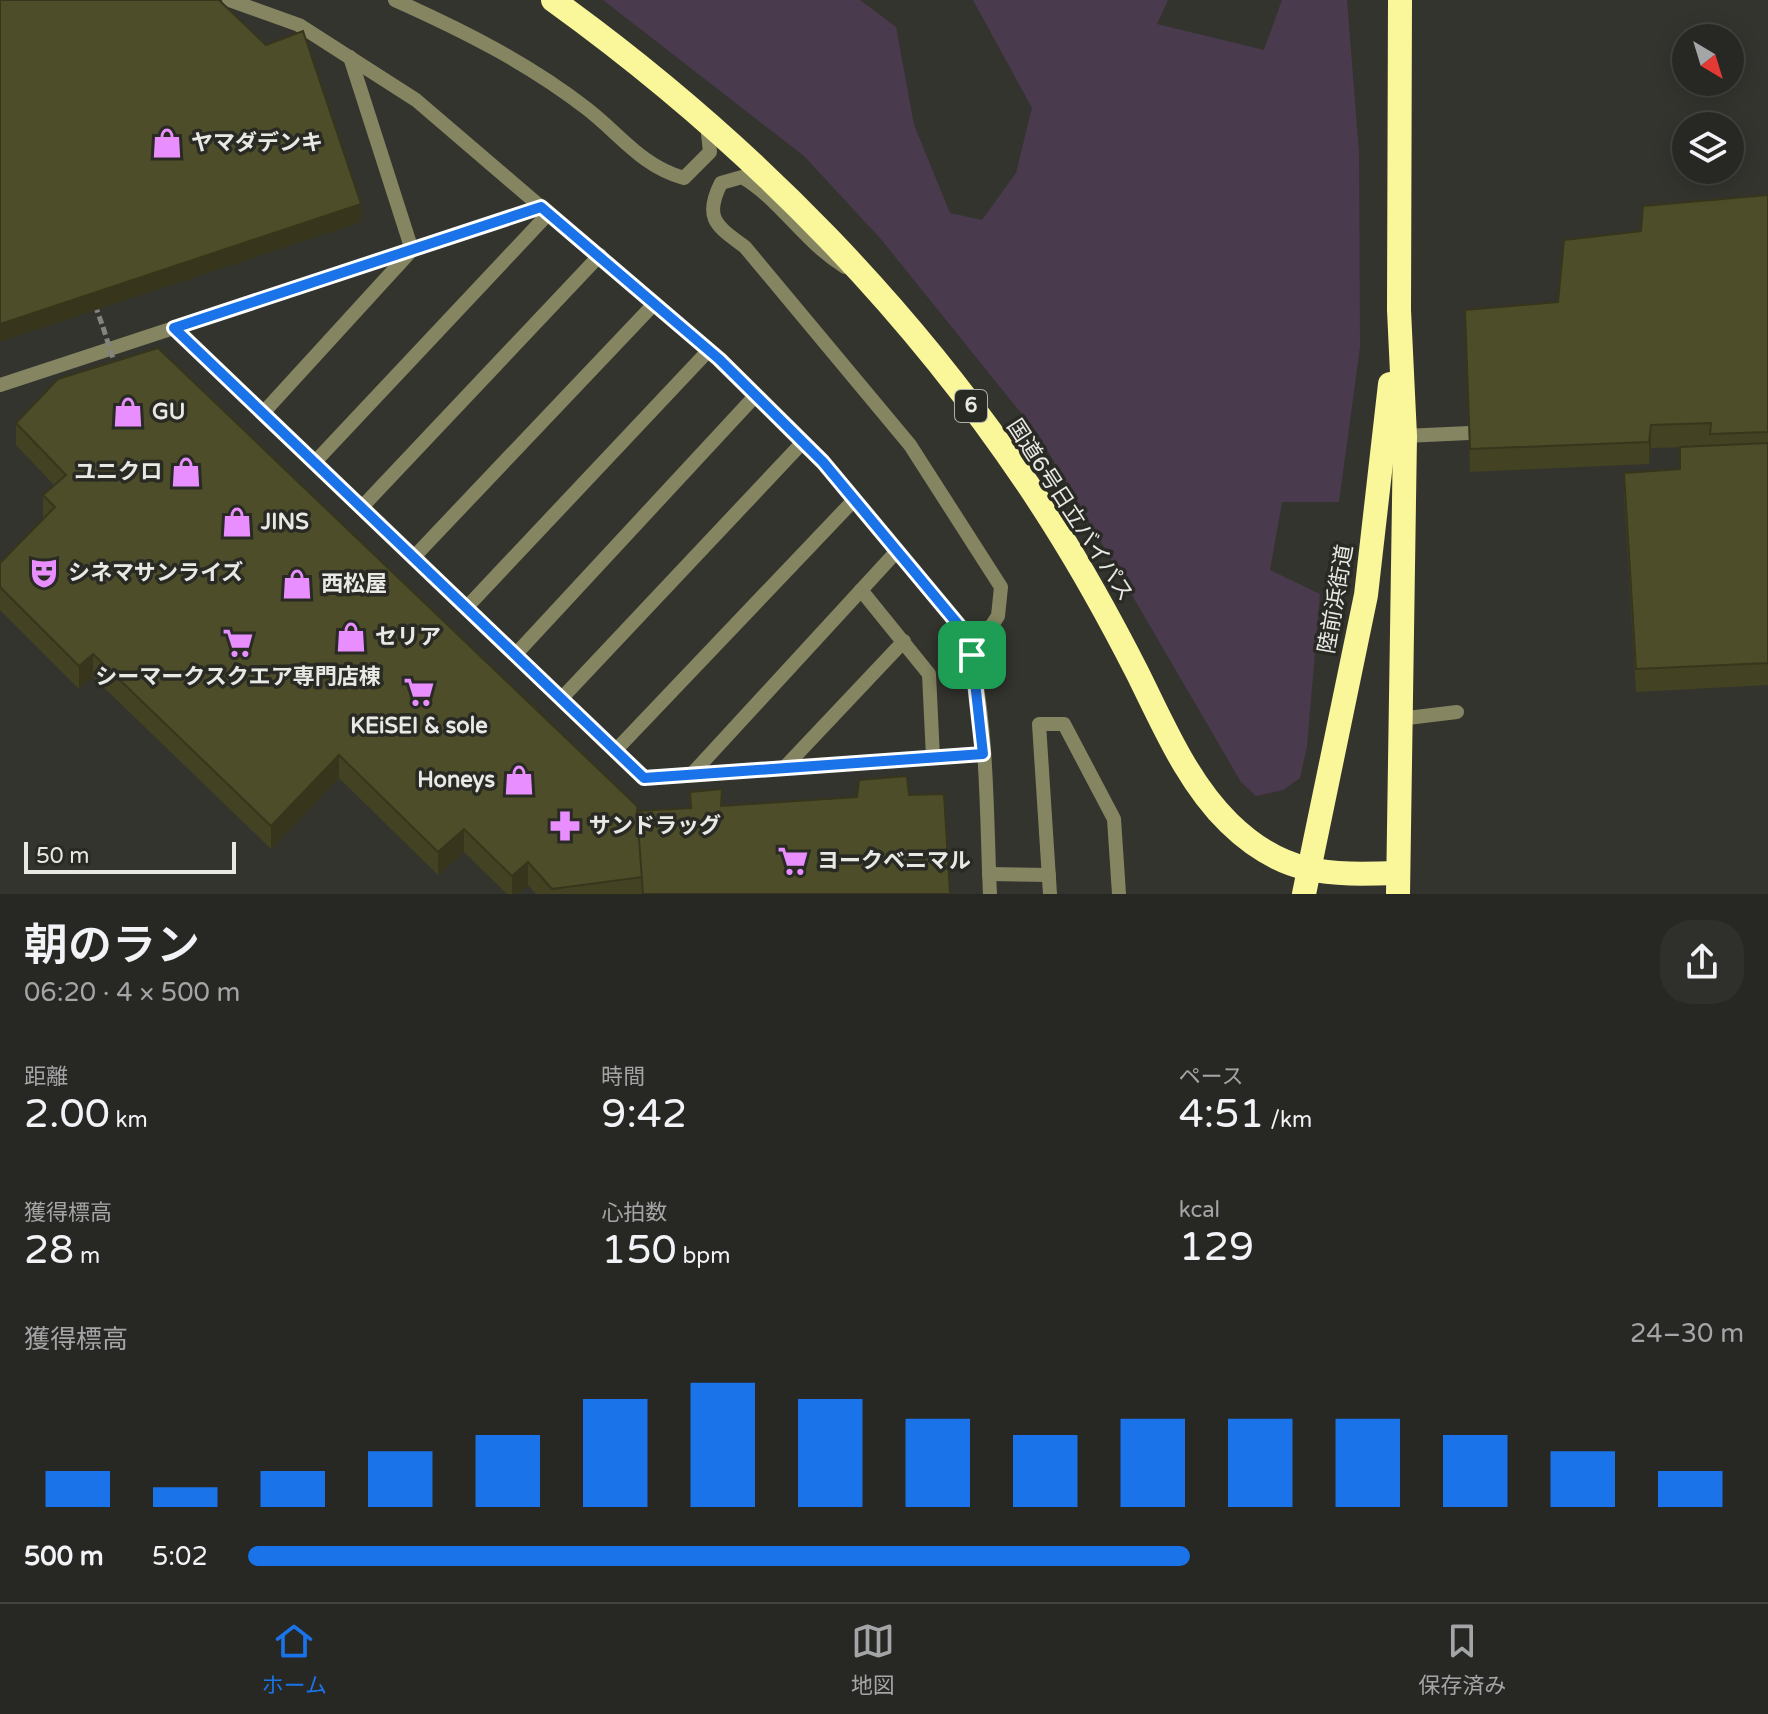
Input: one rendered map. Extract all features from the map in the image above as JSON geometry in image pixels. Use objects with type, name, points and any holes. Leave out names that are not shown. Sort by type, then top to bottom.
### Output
[{"type":"highway","name":"国道6号日立バイパス","points":[[553,0],[707,120],[873,283],[1021,472],[1094,589],[1196,783],[1229,823],[1306,883],[1398,883]]},
{"type":"highway","name":"陸前浜街道","points":[[1398,883],[1405,436],[1399,310],[1400,0]]},
{"type":"highway","name":"陸前浜街道","points":[[1306,883],[1366,595],[1399,310]]},
{"type":"lane","points":[[229,0],[299,25],[416,100],[709,350],[803,442],[854,500],[962,629],[972,655],[983,754],[990,894]]},
{"type":"lane","points":[[395,0],[474,35],[586,107],[657,170],[684,178],[710,152],[707,120]]},
{"type":"lane","points":[[350,57],[412,250]]},
{"type":"lane","points":[[873,283],[819,251],[756,185],[742,177],[721,183],[713,199],[712,215],[720,228],[745,247],[910,445],[1001,587],[998,616],[972,655]]},
{"type":"lane","points":[[0,385],[412,250],[545,210]]},
{"type":"lane","points":[[314,463],[545,210]]},
{"type":"lane","points":[[263,413],[412,250]]},
{"type":"lane","points":[[361,508],[600,255]]},
{"type":"lane","points":[[413,558],[655,303]]},
{"type":"lane","points":[[174,328],[644,778],[983,754]]},
{"type":"lane","points":[[466,608],[709,350]]},
{"type":"lane","points":[[515,655],[756,395]]},
{"type":"lane","points":[[1405,436],[1469,433]]},
{"type":"lane","points":[[561,699],[803,442]]},
{"type":"lane","points":[[615,751],[854,500]]},
{"type":"lane","points":[[691,775],[897,551]]},
{"type":"lane","points":[[861,590],[929,674],[933,758]]},
{"type":"lane","points":[[784,768],[904,641]]},
{"type":"lane","points":[[1399,719],[1457,712]]},
{"type":"lane","points":[[1050,894],[1039,724],[1064,724],[1114,819],[1119,894]]},
{"type":"lane","points":[[989,874],[1049,875]]},
{"type":"path","points":[[93,298],[119,379]]},
{"type":"shaded area","points":[[603,0],[860,0],[896,27],[914,125],[950,213],[982,220],[1016,173],[1032,108],[973,0],[1168,0],[1157,24],[1264,50],[1282,0],[1347,0],[1359,153],[1360,347],[1339,502],[1282,502],[1270,570],[1320,594],[1307,746],[1300,778],[1283,790],[1256,796],[1241,782],[1038,434],[880,238],[804,156]]},
{"type":"building","name":"ヤマダデンキ","points":[[0,0],[219,0],[266,45],[303,31],[361,204],[0,324]]},
{"type":"building","points":[[1768,195],[1768,432],[1710,434],[1711,423],[1651,425],[1649,442],[1470,449],[1465,310],[1558,302],[1564,240],[1641,231],[1643,206]]},
{"type":"building","name":"シーマークスクエア専門店棟","points":[[158,348],[637,806],[643,877],[552,889],[528,862],[512,876],[464,829],[438,852],[339,755],[271,826],[93,654],[79,666],[0,587],[0,563],[55,507],[43,495],[66,475],[16,423],[58,379]]},
{"type":"building","points":[[1768,443],[1768,663],[1636,669],[1624,473],[1680,469],[1680,447]]},
{"type":"building","name":"ヨークベニマル","points":[[907,776],[909,795],[944,794],[950,894],[643,894],[637,811],[691,808],[690,792],[722,789],[721,806],[857,797],[859,780]]},
{"type":"place","name":"ヤマダデンキ","points":[[167,143]]},
{"type":"place","name":"GU","points":[[128,412]]},
{"type":"place","name":"ユニクロ","points":[[186,472]]},
{"type":"place","name":"JINS","points":[[237,522]]},
{"type":"place","name":"シネマサンライズ","points":[[44,573]]},
{"type":"place","name":"西松屋","points":[[297,584]]},
{"type":"place","name":"セリア","points":[[351,637]]},
{"type":"place","name":"シーマークスクエア専門店棟","points":[[238,643]]},
{"type":"place","name":"KEiSEI & sole","points":[[419,692]]},
{"type":"place","name":"Honeys","points":[[519,780]]},
{"type":"place","name":"サンドラッグ","points":[[565,826]]},
{"type":"place","name":"ヨークベニマル","points":[[793,861]]},
{"type":"route","points":[[541,207],[719,359],[823,462],[962,629],[972,655],[983,754],[644,778],[174,328],[541,207]]}]
